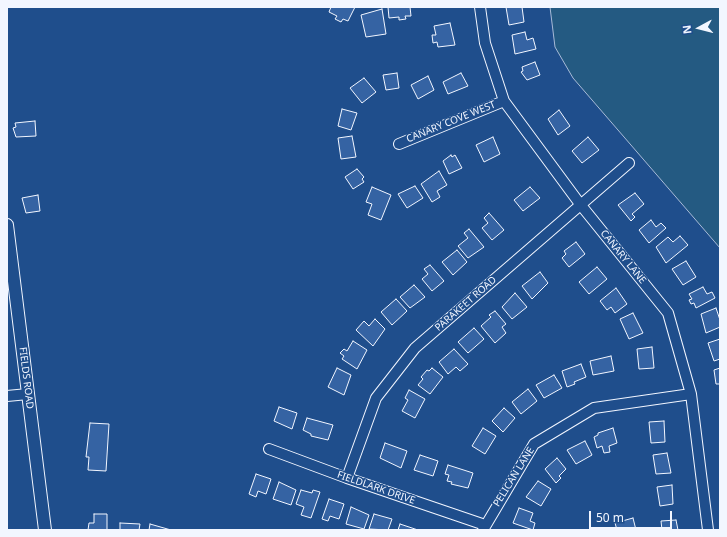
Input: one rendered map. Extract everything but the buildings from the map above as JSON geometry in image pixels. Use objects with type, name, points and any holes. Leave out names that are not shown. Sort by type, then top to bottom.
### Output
[{"type":"street","name":"CANARY LANE","points":[[480,7],[485,43],[504,101],[580,204],[668,313],[691,394],[708,530]]},
{"type":"street","name":"CANARY COVE WEST","points":[[399,144],[504,101]]},
{"type":"street","name":"PARAKEET ROAD","points":[[347,478],[376,398],[415,348],[629,163]]},
{"type":"street","name":"FIELDS ROAD","points":[[7,225],[45,530]]},
{"type":"street","points":[[7,396],[28,394]]},
{"type":"street","name":"PELICAN LANE","points":[[484,527],[534,444],[594,408],[691,394]]},
{"type":"street","name":"FIELDLARK DRIVE","points":[[269,449],[484,527]]},
{"type":"shaded area","points":[[550,7],[720,7],[720,248],[573,78],[555,47]]}]
